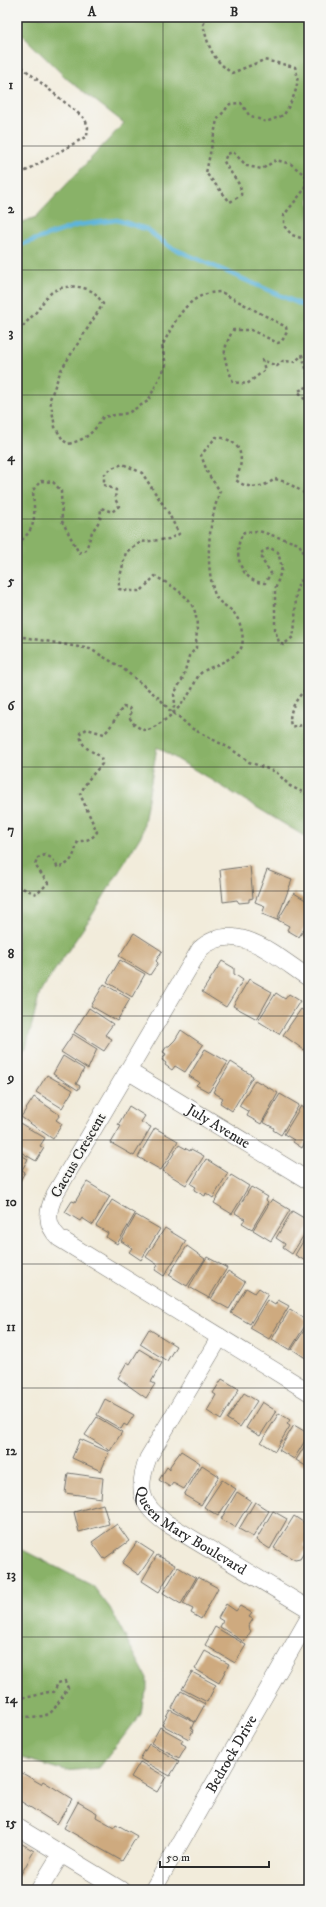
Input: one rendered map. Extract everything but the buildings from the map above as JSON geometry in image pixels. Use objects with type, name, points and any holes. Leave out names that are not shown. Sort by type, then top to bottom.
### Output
[{"type":"street","name":"Cactus Crescent","points":[[309,978],[249,940],[227,936],[205,944],[196,954],[55,1194],[48,1210],[49,1225],[59,1238],[309,1392]]},
{"type":"street","name":"July Avenue","points":[[128,1071],[309,1181]]},
{"type":"street","name":"Queen Mary Boulevard","points":[[220,1337],[148,1458],[143,1471],[141,1484],[143,1497],[147,1507],[153,1514],[166,1523],[309,1610]]},
{"type":"street","name":"Bedrock Drive","points":[[153,1890],[309,1618]]},
{"type":"street","points":[[17,1827],[121,1890]]},
{"type":"street","points":[[39,1890],[61,1854]]},
{"type":"path","points":[[207,17],[203,25],[210,52],[221,66],[232,73],[264,60],[280,62],[295,67],[298,79],[295,94],[284,115],[266,122],[249,115],[242,103],[230,104],[217,120],[206,174],[230,202],[241,195],[242,192],[238,183],[228,171],[224,161],[227,154],[233,152],[247,166],[262,169],[276,160],[291,164],[307,177],[304,190],[284,215],[284,226],[292,235],[304,239],[309,237]]},
{"type":"path","points":[[301,17],[309,23]]},
{"type":"path","points":[[17,63],[84,119],[88,127],[87,136],[17,176]]},
{"type":"path","points":[[17,337],[19,330],[51,293],[62,287],[79,288],[94,292],[103,304],[61,370],[50,399],[55,427],[63,440],[68,444],[79,441],[94,431],[103,417],[128,412],[148,401],[166,365],[162,346],[173,324],[188,305],[209,292],[221,292],[286,327],[285,337],[282,342],[278,343],[251,330],[233,330],[225,345],[224,360],[233,382],[247,384],[265,370],[262,360],[277,366],[283,361],[295,362],[302,355],[309,378]]},
{"type":"path","points":[[309,382],[309,386],[298,391],[306,401],[309,401]]},
{"type":"path","points":[[17,886],[37,894],[44,889],[48,883],[35,865],[38,858],[45,855],[52,858],[58,868],[69,864],[78,841],[85,841],[92,838],[98,832],[80,794],[88,780],[102,764],[101,756],[84,746],[81,742],[80,733],[87,729],[104,734],[109,729],[113,720],[123,707],[129,708],[132,712],[129,716],[132,724],[146,731],[158,725],[177,710],[199,675],[220,665],[240,650],[243,639],[235,613],[224,607],[216,596],[210,576],[210,527],[213,509],[220,491],[208,474],[201,455],[216,437],[233,442],[240,451],[242,461],[236,480],[243,486],[264,486],[275,479],[286,482],[303,492],[309,505]]},
{"type":"path","points":[[17,544],[28,536],[34,522],[33,490],[41,480],[53,482],[61,491],[62,521],[78,553],[86,550],[92,532],[100,520],[101,508],[112,512],[119,506],[115,499],[116,490],[104,485],[104,475],[112,468],[123,464],[142,473],[168,512],[179,534],[169,539],[141,542],[126,552],[119,580],[119,589],[129,592],[141,591],[155,576],[177,589],[195,609],[197,618],[195,634],[196,648],[189,656],[183,678],[174,694],[175,704],[172,713]]},
{"type":"path","points":[[309,556],[304,553],[299,544],[259,531],[244,532],[240,538],[238,547],[238,561],[241,567],[244,572],[258,583],[265,582],[270,573],[268,567],[262,560],[262,552],[270,548],[278,552],[282,568],[275,590],[275,630],[279,642],[283,645],[293,637],[299,581],[305,580],[309,582]]},
{"type":"path","points":[[17,636],[90,649],[121,667],[160,699],[172,713],[178,716],[191,728],[218,741],[249,762],[276,772],[290,786],[309,795]]},
{"type":"path","points":[[309,685],[292,707],[290,719],[291,726],[296,727],[309,724]]},
{"type":"path","points":[[17,1695],[22,1698],[54,1692],[58,1683],[65,1681],[68,1688],[58,1706],[50,1714],[42,1717],[17,1717]]},
{"type":"green space","points":[[17,17],[309,17],[309,839],[157,747],[142,834],[91,917],[40,992],[26,1048],[17,1057],[17,224],[36,217],[124,123],[66,78],[17,30]]},
{"type":"green space","points":[[17,1350],[22,1367],[17,1386]]},
{"type":"green space","points":[[17,1547],[93,1586],[110,1608],[147,1678],[147,1690],[143,1700],[141,1714],[99,1768],[65,1771],[22,1758],[17,1758]]},
{"type":"waterway","points":[[17,246],[78,225],[117,220],[146,229],[170,247],[309,308]]}]
